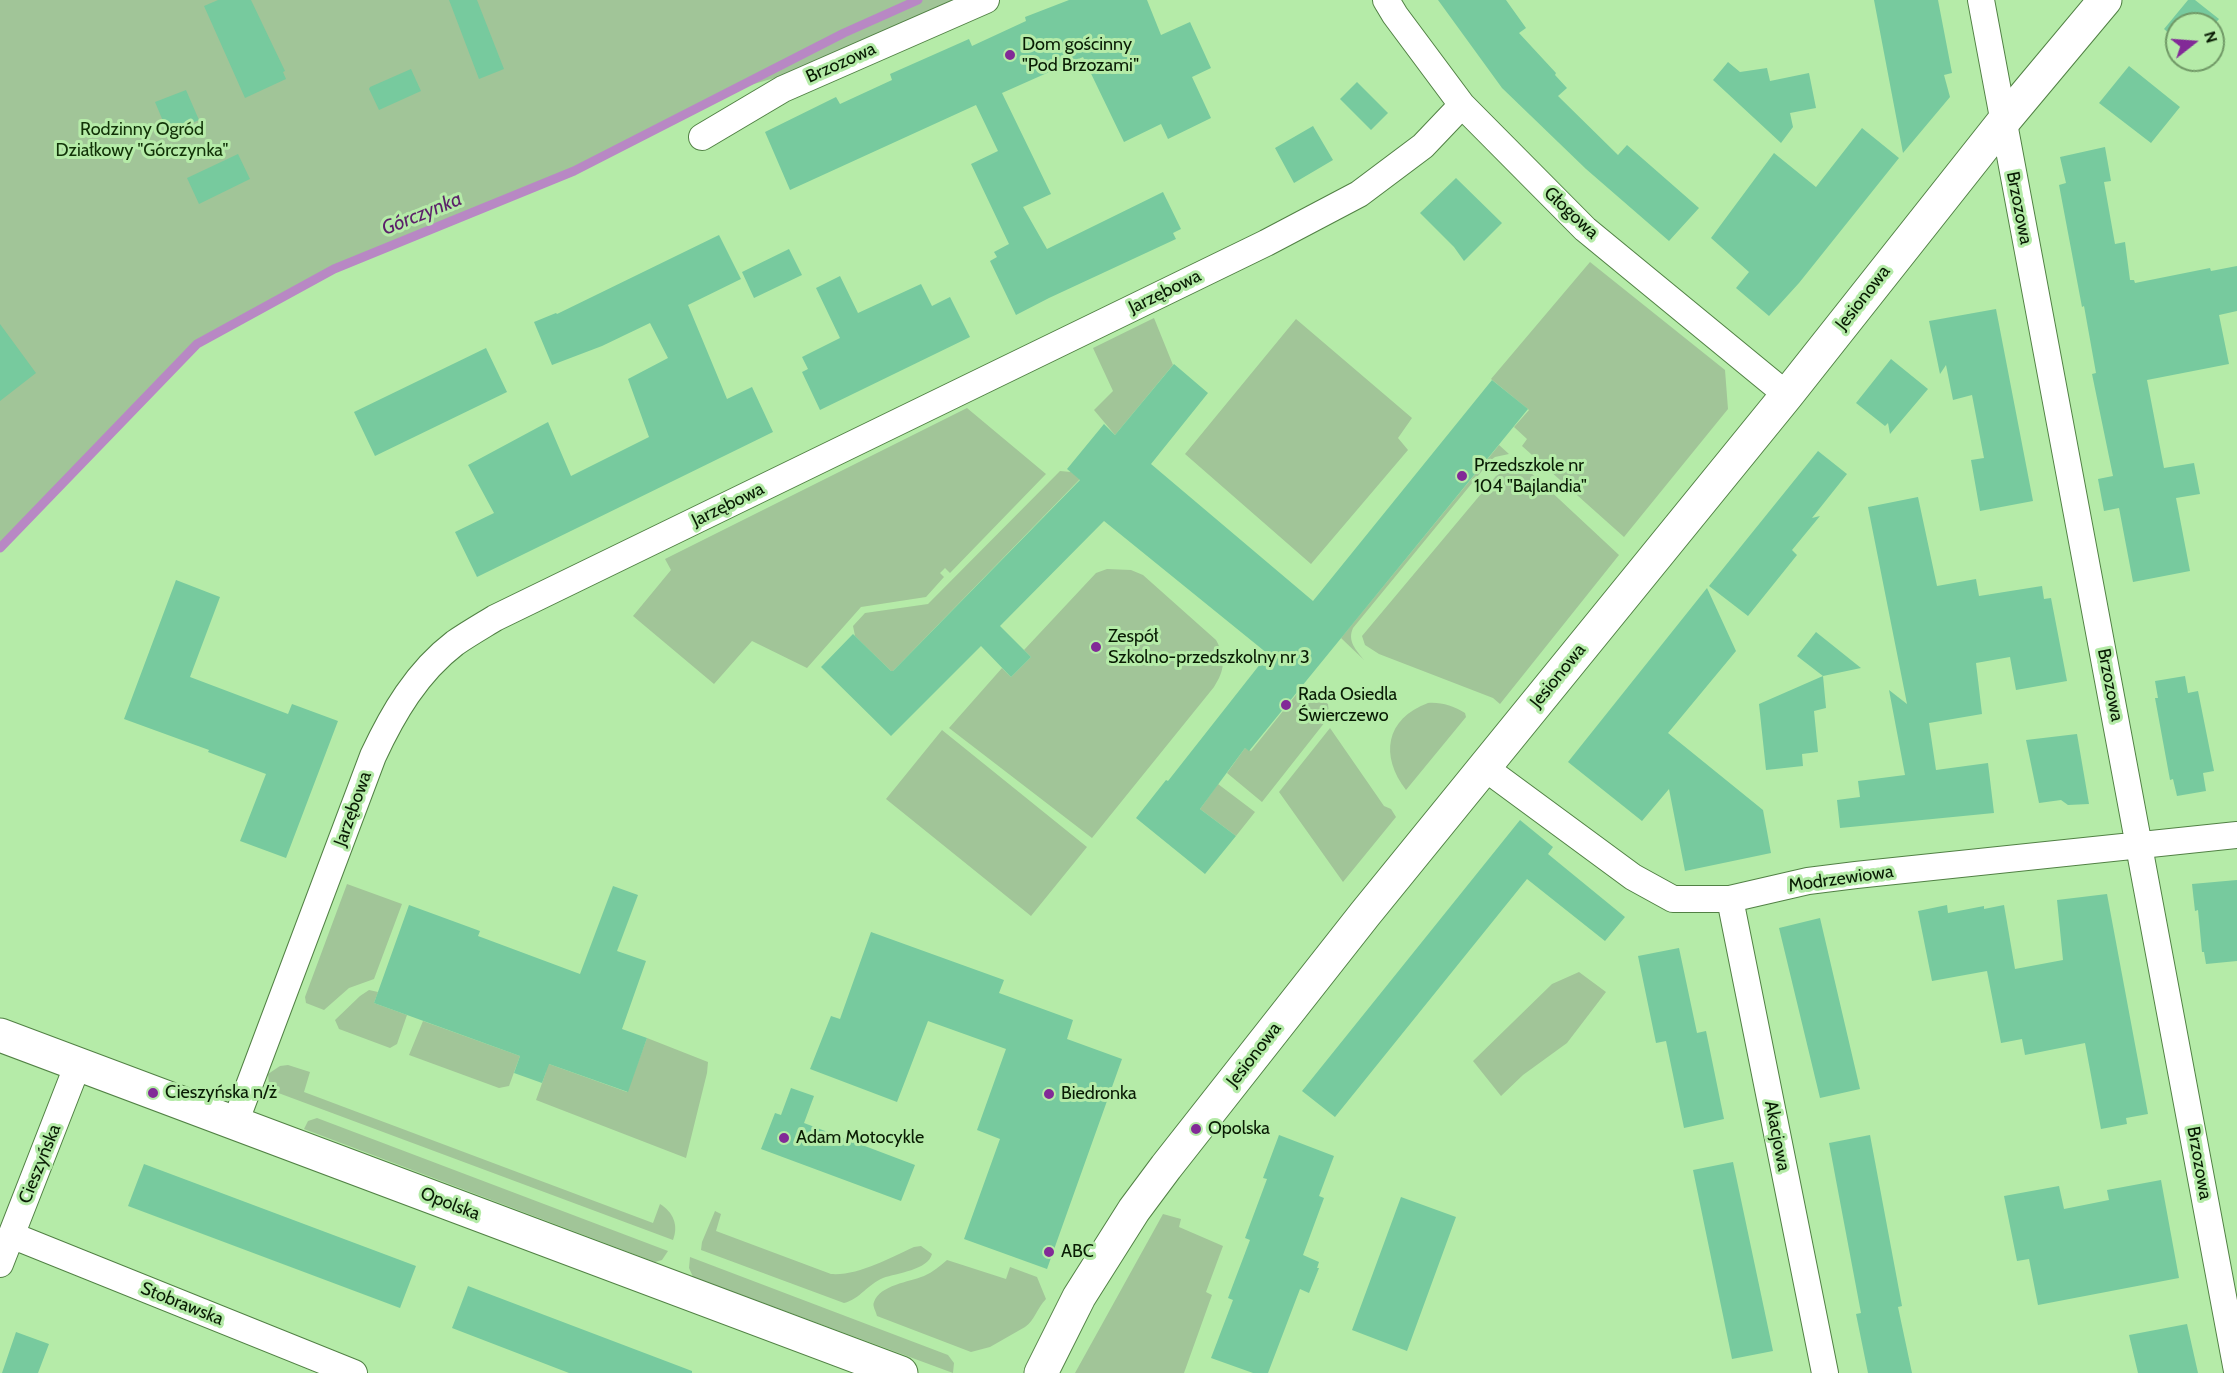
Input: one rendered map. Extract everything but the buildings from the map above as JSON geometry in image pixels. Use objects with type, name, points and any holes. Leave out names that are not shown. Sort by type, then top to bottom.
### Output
[{"type":"street","name":"Brzozowa","points":[[702,137],[783,89],[986,0]]},
{"type":"street","name":"Głogowa","points":[[1386,0],[1462,105],[1586,229],[1787,395]]},
{"type":"street","name":"Brzozowa","points":[[1981,0],[2237,1371]]},
{"type":"street","name":"Jesionowa","points":[[1041,1373],[1079,1297],[1134,1210],[1365,914],[1787,395],[2003,122],[2104,0]]},
{"type":"street","name":"Jarzębowa","points":[[235,1124],[373,756],[386,728],[409,690],[429,666],[455,643],[495,618],[1256,248],[1359,194],[1423,146],[1462,105]]},
{"type":"street","name":"Modrzewiowa","points":[[1485,768],[1633,877],[1673,899],[1730,899],[1808,881],[2237,835]]},
{"type":"street","name":"Akacjowa","points":[[1730,899],[1825,1373]]},
{"type":"street","name":"Opolska","points":[[0,1035],[901,1373]]},
{"type":"street","name":"Cieszyńska","points":[[0,1264],[78,1064]]},
{"type":"street","name":"Stobrawska","points":[[11,1235],[354,1373]]},
{"type":"green space","name":"Rodzinny Ogród Działkowy \"Górczynka\"","points":[[0,0],[955,0],[785,75],[733,90],[574,171],[334,269],[197,344],[0,548]]},
{"type":"green space","points":[[1590,262],[1725,370],[1728,409],[1624,537],[1522,446],[1527,439],[1514,427],[1529,410],[1491,379]]},
{"type":"green space","points":[[1154,318],[1173,365],[1115,435],[1094,410],[1113,391],[1093,348]]},
{"type":"green space","points":[[1296,319],[1412,418],[1398,438],[1408,450],[1311,564],[1185,454]]},
{"type":"green space","points":[[967,408],[1046,474],[950,573],[945,568],[940,573],[944,577],[926,597],[861,607],[807,668],[752,641],[714,684],[633,616],[671,570],[665,559]]},
{"type":"green space","points":[[1499,445],[1509,454],[1491,460],[1353,628],[1352,641],[1364,660],[1341,638]]},
{"type":"green space","points":[[1506,470],[1530,472],[1619,555],[1500,704],[1493,698],[1379,654],[1365,645],[1362,636],[1496,476]]},
{"type":"green space","points":[[1060,471],[1071,472],[1080,479],[893,671],[855,636],[853,626],[865,613],[928,604]]},
{"type":"green space","points":[[1107,569],[1131,570],[1143,575],[1216,640],[1223,664],[1214,687],[1092,838],[949,728],[1002,668],[1011,677],[1031,657],[1024,650],[1096,573]]},
{"type":"green space","points":[[1303,686],[1328,704],[1329,713],[1325,722],[1262,802],[1227,773],[1245,748],[1251,751]]},
{"type":"green space","points":[[1428,703],[1452,706],[1465,713],[1466,717],[1406,790],[1392,764],[1391,740],[1395,729],[1403,719]]},
{"type":"green space","points":[[1330,728],[1384,806],[1391,809],[1396,817],[1343,882],[1279,792]]},
{"type":"green space","points":[[942,730],[1087,847],[1031,916],[886,799]]},
{"type":"green space","points":[[1218,784],[1255,812],[1236,836],[1200,809]]},
{"type":"green space","points":[[347,884],[402,904],[374,979],[349,988],[324,1010],[306,1003],[305,997]]},
{"type":"green space","points":[[1579,972],[1606,992],[1567,1043],[1523,1075],[1501,1096],[1473,1061],[1552,984]]},
{"type":"green space","points":[[369,990],[378,992],[374,1003],[407,1015],[397,1044],[390,1048],[339,1029],[335,1020]]},
{"type":"green space","points":[[423,1021],[520,1056],[509,1086],[499,1088],[409,1055]]},
{"type":"green space","points":[[647,1038],[708,1062],[686,1158],[536,1100],[546,1072],[535,1059],[627,1092]]},
{"type":"green space","points":[[288,1065],[310,1072],[304,1092],[653,1223],[660,1204],[674,1219],[673,1240],[273,1091],[269,1084],[268,1074],[280,1066]]},
{"type":"green space","points":[[317,1118],[668,1251],[662,1260],[655,1262],[304,1129],[308,1121]]},
{"type":"green space","points":[[715,1211],[721,1214],[716,1231],[831,1274],[863,1269],[914,1247],[921,1246],[932,1254],[925,1264],[883,1278],[844,1303],[701,1250]]},
{"type":"green space","points":[[1163,1214],[1181,1219],[1179,1227],[1223,1246],[1206,1292],[1212,1295],[1184,1373],[1075,1373]]},
{"type":"green space","points":[[690,1257],[948,1355],[954,1363],[953,1373],[693,1277],[689,1268]]},
{"type":"green space","points":[[947,1260],[1006,1279],[1010,1267],[1037,1277],[1046,1299],[1025,1327],[990,1347],[971,1352],[877,1316],[874,1304],[877,1296],[882,1292],[927,1274]]},
{"type":"waterway","name":"Górczynka","points":[[0,548],[197,344],[334,269],[574,171],[844,33],[918,0]]},
{"type":"place","name":"Dom gościnny \"Pod Brzozami\"","points":[[1010,55]]},
{"type":"place","name":"Przedszkole nr 104 \"Bajlandia\"","points":[[1462,476]]},
{"type":"place","name":"Zespół Szkolno-przedszkolny nr 3","points":[[1096,647]]},
{"type":"place","name":"Rada Osiedla Świerczewo","points":[[1286,705]]},
{"type":"place","name":"Cieszyńska n/ż","points":[[153,1093]]},
{"type":"place","name":"Biedronka","points":[[1049,1094]]},
{"type":"place","name":"Opolska","points":[[1196,1129]]},
{"type":"place","name":"Adam Motocykle","points":[[784,1138]]},
{"type":"place","name":"ABC","points":[[1049,1252]]}]
